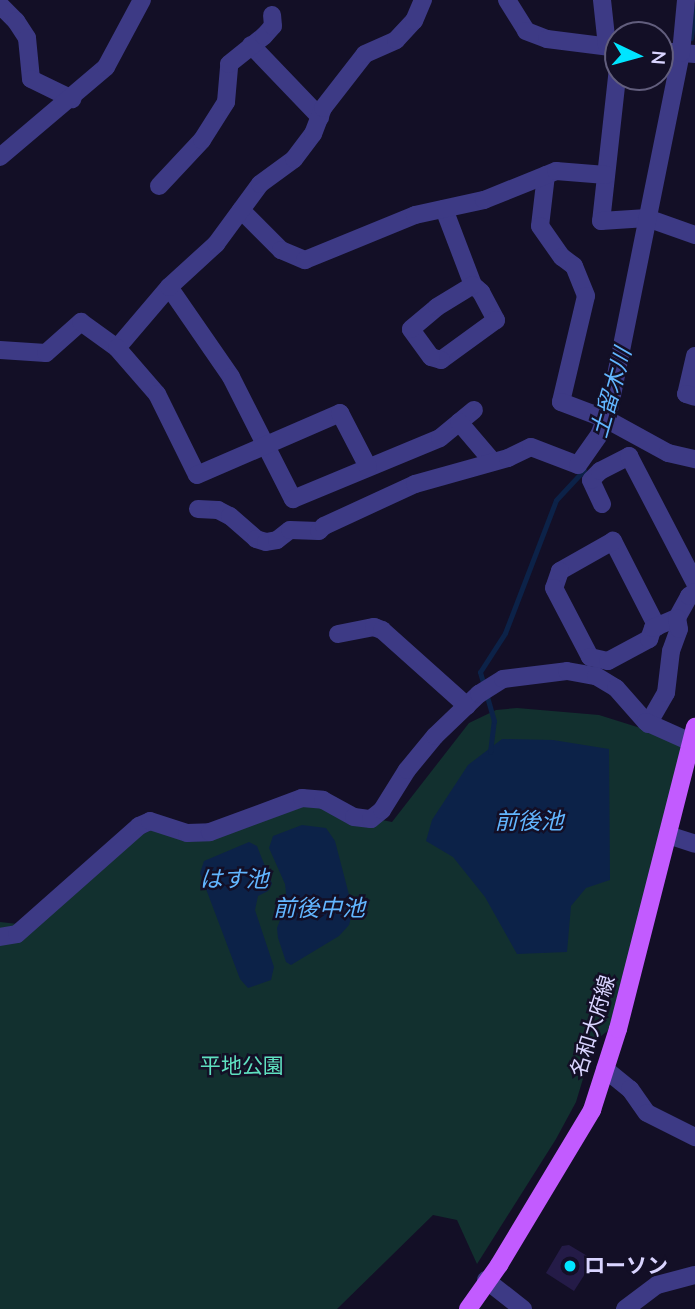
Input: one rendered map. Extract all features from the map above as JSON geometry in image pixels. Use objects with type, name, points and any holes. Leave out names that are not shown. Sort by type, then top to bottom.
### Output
[{"type":"main road","name":"名和大府線","points":[[468,1309],[499,1265],[592,1110],[618,1030],[693,735]]},
{"type":"street","points":[[0,157],[72,99],[106,66],[142,0]]},
{"type":"street","points":[[117,348],[169,287],[216,244],[260,184],[294,159],[365,54],[396,40],[414,21],[423,0]]},
{"type":"street","points":[[507,0],[526,31],[547,39],[604,46]]},
{"type":"street","points":[[602,0],[606,21]]},
{"type":"street","points":[[198,509],[218,510],[230,516],[256,539],[265,542],[277,540],[290,530],[320,531],[415,484],[493,462],[531,447],[578,465],[606,419],[653,220],[689,53],[686,0]]},
{"type":"street","points":[[0,5],[16,20],[27,38],[32,79],[72,99]]},
{"type":"street","points":[[159,186],[202,140],[226,102],[229,64],[272,26],[272,15]]},
{"type":"street","points":[[251,45],[320,117]]},
{"type":"street","points":[[615,91],[601,220],[653,220],[695,235]]},
{"type":"street","points":[[241,210],[281,250],[305,260],[415,215],[484,200],[556,171],[606,175]]},
{"type":"street","points":[[546,175],[540,226],[562,257],[574,267],[586,296],[561,402],[606,419],[668,453],[695,459]]},
{"type":"street","points":[[444,209],[473,285],[481,292],[496,320],[441,360],[431,357],[411,329],[438,307],[473,285]]},
{"type":"street","points":[[169,287],[231,377],[293,499],[440,438],[474,410]]},
{"type":"street","points":[[0,350],[46,353],[80,322],[117,348],[157,394],[197,475],[340,413],[368,467]]},
{"type":"street","points":[[695,356],[686,394],[695,397]]},
{"type":"street","points":[[459,422],[493,462]]},
{"type":"street","points":[[601,504],[591,480],[600,471],[629,456],[695,583]]},
{"type":"street","points":[[657,627],[613,541],[560,571],[554,588],[590,657],[608,661],[649,639],[653,628],[657,627],[677,618],[689,596],[695,592]]},
{"type":"street","points":[[648,724],[666,693],[671,651],[679,629],[677,618]]},
{"type":"street","points":[[338,634],[374,627],[382,629],[479,695]]},
{"type":"street","points":[[0,937],[17,934],[139,826],[150,821],[187,832],[210,832],[302,797],[323,800],[355,817],[371,819],[383,810],[407,770],[435,736],[479,695],[503,679],[567,671],[588,673],[616,688],[648,724],[693,735]]},
{"type":"street","points":[[668,835],[695,844]]},
{"type":"street","points":[[605,1069],[630,1089],[647,1113],[695,1137]]},
{"type":"street","points":[[625,1309],[657,1286],[695,1275]]},
{"type":"street","points":[[486,1280],[523,1309]]},
{"type":"green space","name":"平地公園","points":[[517,708],[599,715],[685,742],[611,1028],[594,1042],[576,1102],[556,1139],[477,1264],[457,1220],[433,1215],[337,1309],[0,1309],[0,922],[27,925],[120,844],[159,827],[210,828],[294,802],[392,822],[469,723],[496,710]]},
{"type":"water","name":"前後池","points":[[502,739],[553,740],[609,749],[610,880],[586,888],[571,906],[567,952],[517,954],[485,897],[453,857],[426,841],[432,820],[468,765]]},
{"type":"water","name":"前後中池","points":[[302,825],[326,828],[335,841],[353,910],[349,925],[339,936],[291,965],[286,962],[277,928],[287,902],[285,884],[269,848],[273,836]]},
{"type":"water","name":"はす池","points":[[249,842],[257,846],[272,884],[268,891],[258,896],[255,910],[274,967],[271,980],[248,988],[240,979],[200,873],[204,861]]},
{"type":"building","name":"ローソン","points":[[569,1245],[594,1260],[574,1291],[546,1273],[562,1246]]},
{"type":"waterway","name":"土留木川","points":[[691,38],[695,6]]},
{"type":"waterway","name":"土留木川","points":[[490,752],[494,721],[480,672],[505,633],[556,500],[584,470]]},
{"type":"place","name":"ローソン","points":[[570,1266]]}]
